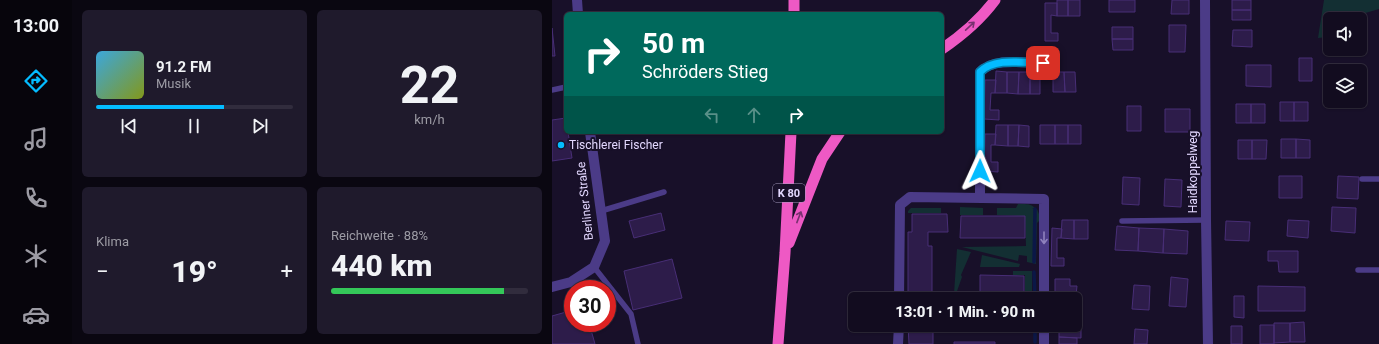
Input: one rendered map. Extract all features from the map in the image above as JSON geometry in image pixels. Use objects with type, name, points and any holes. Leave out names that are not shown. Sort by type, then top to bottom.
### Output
[{"type":"highway","points":[[794,0],[794,12]]},
{"type":"highway","points":[[944,47],[967,29],[995,0]]},
{"type":"highway","name":"K 80","points":[[778,344],[785,253],[791,134]]},
{"type":"highway","points":[[785,253],[822,160],[839,134]]},
{"type":"street","points":[[577,0],[578,12]]},
{"type":"street","name":"Haidkoppelweg","points":[[1205,0],[1208,344]]},
{"type":"street","points":[[980,198],[980,72],[985,66],[996,63],[1043,63]]},
{"type":"street","name":"Berliner Straße","points":[[590,134],[605,241],[594,267]]},
{"type":"street","points":[[899,292],[900,205],[910,197],[1044,199],[1044,292]]},
{"type":"street","points":[[552,288],[571,282],[594,267]]},
{"type":"street","points":[[898,344],[899,332]]},
{"type":"street","points":[[1044,332],[1044,344]]},
{"type":"lane","points":[[552,90],[564,87]]},
{"type":"lane","points":[[1362,180],[1379,179]]},
{"type":"lane","points":[[601,211],[664,192]]},
{"type":"lane","points":[[1122,221],[1206,220]]},
{"type":"lane","points":[[594,267],[631,314],[638,344]]},
{"type":"lane","points":[[1358,270],[1379,270]]},
{"type":"green space","points":[[1324,0],[1379,0],[1379,9],[1367,13],[1323,12],[1323,37],[1318,38]]},
{"type":"green space","points":[[1018,204],[1032,205],[1035,208],[1032,209],[1037,209],[1041,219],[1037,223],[1036,264],[1027,262],[1027,256],[1019,255],[1018,261],[962,247],[1026,246],[1025,216],[997,215],[997,208],[1016,208]]},
{"type":"green space","points":[[960,207],[983,208],[983,215],[960,215]]},
{"type":"green space","points":[[911,208],[941,208],[941,213],[908,213]]},
{"type":"green space","points":[[957,249],[971,252],[961,275],[962,277],[957,292],[954,292]]},
{"type":"green space","points":[[982,255],[1020,264],[1019,267],[980,267]]},
{"type":"green space","points":[[1013,271],[1032,271],[1032,292],[1025,292],[1025,275],[1013,275]]},
{"type":"building","points":[[1057,0],[1068,0],[1068,16],[1057,16]]},
{"type":"building","points":[[1068,0],[1080,0],[1080,16],[1068,16]]},
{"type":"building","points":[[1109,0],[1135,0],[1135,12],[1109,12]]},
{"type":"building","points":[[1172,0],[1189,0],[1189,14],[1171,14]]},
{"type":"building","points":[[1232,0],[1251,0],[1251,10],[1232,10]]},
{"type":"building","points":[[1045,3],[1057,3],[1057,16],[1051,15],[1051,33],[1058,33],[1058,41],[1045,41]]},
{"type":"building","points":[[1232,10],[1251,10],[1251,20],[1232,20]]},
{"type":"building","points":[[1169,25],[1186,25],[1185,52],[1169,52]]},
{"type":"building","points":[[1112,27],[1133,27],[1133,39],[1112,39]]},
{"type":"building","points":[[552,28],[555,56],[552,56]]},
{"type":"building","points":[[1233,30],[1252,30],[1252,47],[1232,46]]},
{"type":"building","points":[[1112,39],[1133,39],[1133,50],[1113,50]]},
{"type":"building","points":[[1299,58],[1312,58],[1312,81],[1299,81]]},
{"type":"building","points":[[1246,65],[1271,65],[1271,87],[1246,86]]},
{"type":"building","points":[[996,71],[1007,72],[1007,93],[995,93]]},
{"type":"building","points":[[1007,72],[1019,72],[1018,94],[1007,93]]},
{"type":"building","points":[[1019,72],[1030,72],[1030,94],[1018,94]]},
{"type":"building","points":[[1030,72],[1040,72],[1040,94],[1030,94]]},
{"type":"building","points":[[1053,72],[1064,72],[1065,92],[1053,92]]},
{"type":"building","points":[[1064,72],[1075,72],[1076,92],[1065,92]]},
{"type":"building","points":[[985,80],[996,80],[995,93],[991,93],[990,110],[999,110],[999,120],[984,119]]},
{"type":"building","points":[[1280,102],[1294,102],[1294,121],[1280,121]]},
{"type":"building","points":[[1294,102],[1308,102],[1308,121],[1294,121]]},
{"type":"building","points":[[1236,104],[1251,104],[1251,123],[1236,123]]},
{"type":"building","points":[[1251,104],[1265,104],[1265,123],[1251,123]]},
{"type":"building","points":[[1127,106],[1141,106],[1141,131],[1127,131]]},
{"type":"building","points":[[1165,109],[1190,109],[1190,132],[1165,132]]},
{"type":"building","name":"Tischlerei Fischer","points":[[564,118],[564,134],[568,134],[572,158],[552,161],[552,120]]},
{"type":"building","points":[[996,125],[1008,125],[1008,146],[995,145]]},
{"type":"building","points":[[1008,125],[1019,125],[1018,146],[1008,146]]},
{"type":"building","points":[[1019,125],[1029,126],[1029,147],[1018,146]]},
{"type":"building","points":[[1040,125],[1055,125],[1055,144],[1040,144]]},
{"type":"building","points":[[1055,125],[1068,125],[1068,144],[1055,144]]},
{"type":"building","points":[[1068,125],[1081,125],[1081,144],[1068,144]]},
{"type":"building","points":[[985,134],[996,134],[995,145],[991,145],[991,162],[998,162],[998,172],[984,171]]},
{"type":"building","points":[[1281,139],[1296,139],[1296,158],[1281,158]]},
{"type":"building","points":[[1296,139],[1310,140],[1310,158],[1296,158]]},
{"type":"building","points":[[1238,140],[1252,140],[1252,159],[1238,159]]},
{"type":"building","points":[[1252,140],[1267,140],[1266,159],[1252,159]]},
{"type":"building","points":[[1279,176],[1302,176],[1302,198],[1279,198]]},
{"type":"building","points":[[1338,176],[1359,177],[1358,199],[1337,198]]},
{"type":"building","points":[[1123,177],[1140,178],[1139,205],[1122,204]]},
{"type":"building","points":[[1165,179],[1182,180],[1181,207],[1164,206]]},
{"type":"building","points":[[1332,207],[1356,208],[1355,233],[1331,231]]},
{"type":"building","points":[[661,213],[665,230],[634,238],[629,221]]},
{"type":"building","points":[[912,214],[947,214],[948,232],[928,232],[928,246],[932,246],[932,292],[908,292],[908,232],[912,232]]},
{"type":"building","points":[[961,216],[1025,216],[1025,238],[960,238]]},
{"type":"building","points":[[1062,220],[1074,220],[1074,239],[1061,238]]},
{"type":"building","points":[[1074,220],[1088,220],[1088,239],[1074,239]]},
{"type":"building","points":[[1288,220],[1309,221],[1308,238],[1287,236]]},
{"type":"building","points":[[1226,221],[1250,222],[1249,241],[1225,240]]},
{"type":"building","points":[[1117,226],[1139,228],[1138,251],[1115,250]]},
{"type":"building","points":[[1052,228],[1062,229],[1061,238],[1057,238],[1057,258],[1064,258],[1064,266],[1051,266]]},
{"type":"building","points":[[1139,228],[1164,229],[1163,253],[1138,251]]},
{"type":"building","points":[[1164,229],[1188,231],[1187,254],[1163,253]]},
{"type":"building","points":[[1268,251],[1298,251],[1298,272],[1279,272],[1278,261],[1268,261]]},
{"type":"building","points":[[672,259],[682,298],[633,310],[624,271]]},
{"type":"building","points":[[980,275],[1024,276],[1024,292],[980,292]]},
{"type":"building","points":[[1171,277],[1188,279],[1186,307],[1169,306]]},
{"type":"building","points":[[1055,279],[1070,279],[1070,286],[1077,286],[1076,292],[1055,292]]},
{"type":"building","points":[[1134,285],[1150,286],[1149,310],[1132,309]]},
{"type":"building","points":[[1258,286],[1305,287],[1305,311],[1258,311]]},
{"type":"building","points":[[1234,296],[1244,296],[1244,318],[1234,317]]},
{"type":"building","points":[[564,313],[564,332],[592,332],[595,344],[552,344],[552,316]]},
{"type":"building","points":[[1304,322],[1305,342],[1290,342],[1290,323]]},
{"type":"building","points":[[1274,323],[1290,323],[1290,342],[1274,343]]},
{"type":"building","points":[[1260,325],[1274,325],[1274,344],[1260,344]]},
{"type":"building","points":[[1231,326],[1242,326],[1242,344],[1231,344]]},
{"type":"building","points":[[1135,329],[1148,330],[1147,344],[1134,344]]},
{"type":"building","points":[[908,332],[933,332],[933,344],[909,344]]},
{"type":"building","points":[[1059,332],[1081,332],[1081,338],[1059,337]]},
{"type":"building","points":[[1059,337],[1077,338],[1077,344],[1059,344]]},
{"type":"building","points":[[954,342],[995,342],[995,344],[954,344]]},
{"type":"waterway","points":[[1034,262],[1035,209]]},
{"type":"waterway","points":[[1034,272],[1035,292]]},
{"type":"waterway","points":[[1035,333],[1035,342]]},
{"type":"place","name":"Tischlerei Fischer","points":[[561,145]]},
{"type":"route","points":[[980,171],[980,72],[985,66],[996,63],[1043,63]]}]
